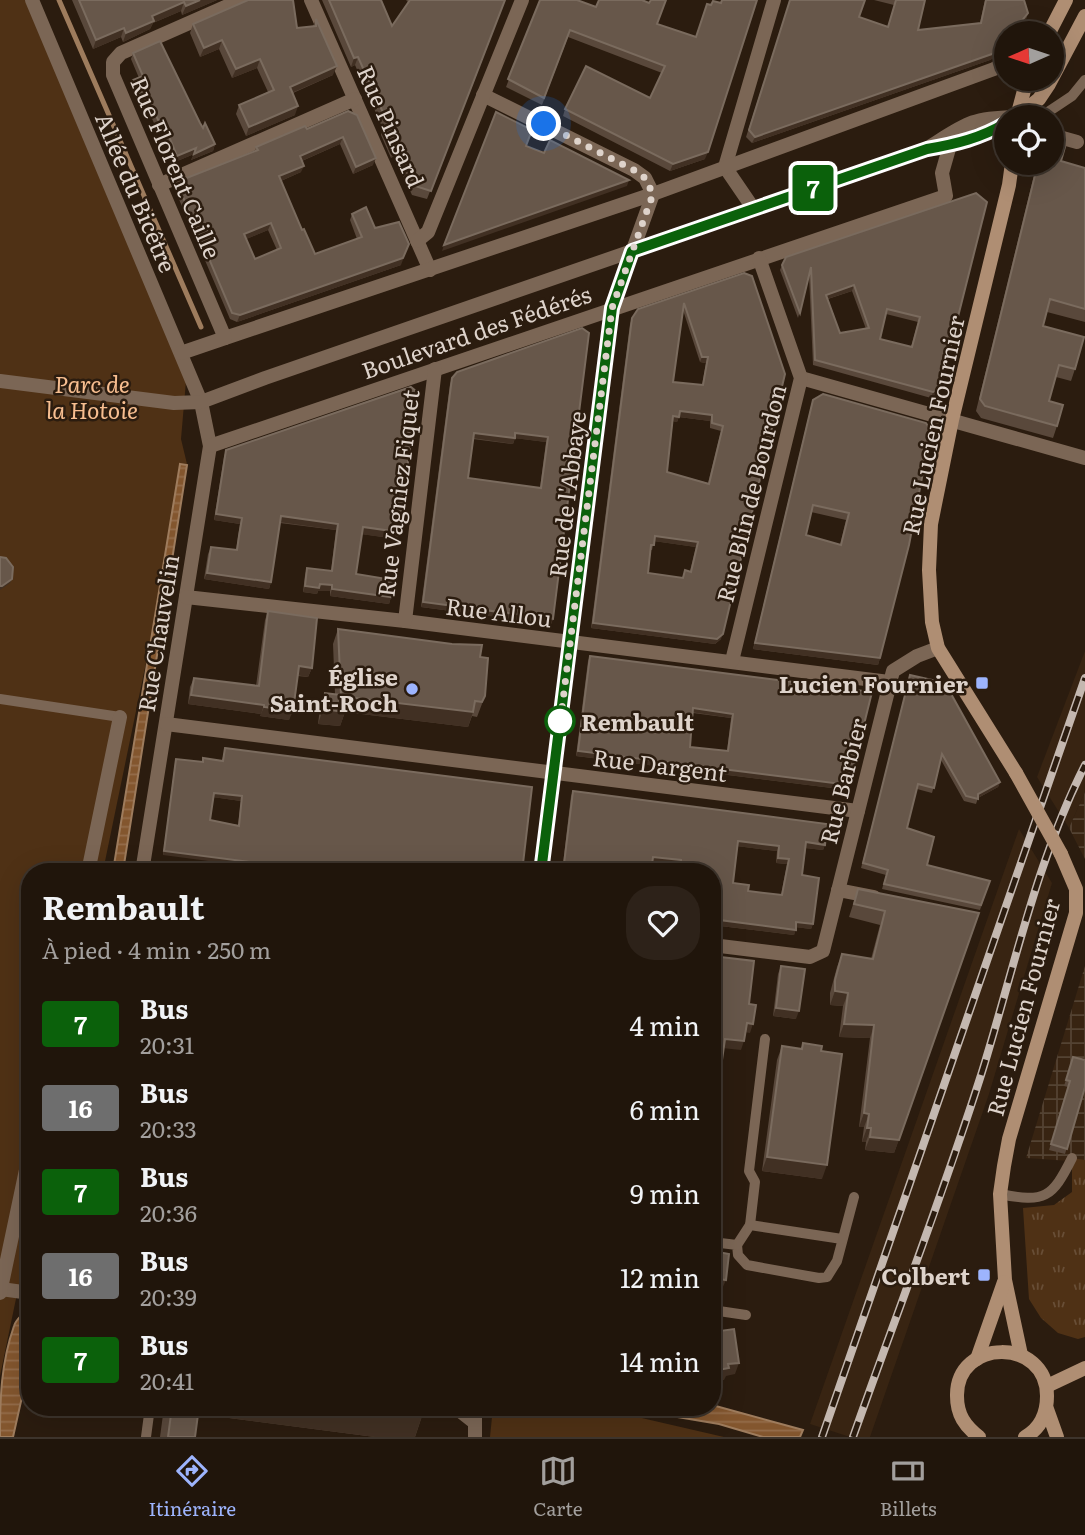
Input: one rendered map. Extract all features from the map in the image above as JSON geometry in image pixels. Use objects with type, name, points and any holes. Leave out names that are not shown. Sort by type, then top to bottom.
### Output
[{"type":"main road","points":[[1054,21],[1064,0]]},
{"type":"main road","points":[[1032,105],[1049,84],[1085,16]]},
{"type":"main road","name":"Rue Lucien Fournier","points":[[1011,175],[952,420],[931,524],[929,570],[932,622],[938,648],[1016,773],[1061,854],[1076,889],[1076,913],[1009,1139],[1000,1194],[1005,1280],[1021,1355]]},
{"type":"main road","name":"Rue Lucien Fournier","points":[[979,1437],[967,1428],[957,1405],[959,1379],[966,1367],[978,1359],[1005,1280]]},
{"type":"main road","points":[[978,1359],[991,1353],[1006,1351],[1021,1355],[1032,1362],[1047,1386],[1047,1409],[1057,1437]]},
{"type":"main road","points":[[1047,1386],[1085,1368]]},
{"type":"main road","points":[[1025,1437],[1040,1423],[1047,1409]]},
{"type":"street","name":"Allée du Bicêtre","points":[[32,0],[201,402]]},
{"type":"street","name":"Rue Florent Caille","points":[[225,338],[113,75],[113,62],[121,53],[241,0]]},
{"type":"street","name":"Rue Pinsard","points":[[311,0],[430,270]]},
{"type":"street","points":[[418,241],[428,232],[522,0]]},
{"type":"street","points":[[725,167],[774,0]]},
{"type":"street","points":[[181,353],[653,194],[994,69]]},
{"type":"street","points":[[483,95],[634,170],[645,178],[653,194]]},
{"type":"street","points":[[159,185],[355,99]]},
{"type":"street","name":"Boulevard des Fédérés","points":[[927,149],[967,123],[994,118]]},
{"type":"street","name":"Boulevard des Fédérés","points":[[201,402],[754,208],[927,149],[986,135],[994,130]]},
{"type":"street","points":[[1064,138],[1081,143]]},
{"type":"street","name":"Boulevard des Fédérés","points":[[210,446],[946,196],[942,173],[950,145]]},
{"type":"street","points":[[725,167],[754,208]]},
{"type":"street","name":"Rue de l'Abbaye","points":[[542,863],[612,308],[653,194]]},
{"type":"street","name":"Rue Blin de Bourdon","points":[[732,662],[801,379],[758,258]]},
{"type":"street","name":"Rue Vagniez Fiquet","points":[[405,621],[435,369]]},
{"type":"street","points":[[801,379],[1085,458]]},
{"type":"street","points":[[0,381],[161,401],[201,402]]},
{"type":"street","name":"Rue Chauvelin","points":[[143,863],[210,446],[201,402]]},
{"type":"street","name":"Rue Allou","points":[[186,597],[405,621],[890,682]]},
{"type":"street","points":[[890,682],[892,671],[917,656],[938,648]]},
{"type":"street","name":"Rue Barbier","points":[[721,946],[810,957],[823,951],[890,682]]},
{"type":"street","points":[[90,863],[120,717]]},
{"type":"street","name":"Rue Dargent","points":[[166,724],[858,811]]},
{"type":"street","points":[[838,890],[892,901]]},
{"type":"street","points":[[21,1194],[1,1291],[21,1292]]},
{"type":"lane","points":[[1058,105],[1072,96],[1085,80]]},
{"type":"lane","points":[[0,699],[120,717]]},
{"type":"lane","points":[[765,1039],[749,1171],[755,1182],[750,1225],[737,1245],[738,1255],[747,1265],[819,1278],[827,1277],[836,1261],[854,1197]]},
{"type":"lane","points":[[1000,1194],[1021,1198],[1045,1196],[1059,1183],[1072,1158]]},
{"type":"lane","points":[[750,1225],[842,1239]]},
{"type":"lane","points":[[721,1243],[737,1245]]},
{"type":"lane","points":[[721,1311],[746,1315]]},
{"type":"lane","points":[[146,1437],[149,1416]]},
{"type":"shaded area","points":[[180,464],[187,465],[124,863],[114,863]]},
{"type":"shaded area","points":[[1085,651],[1085,792],[1069,828],[1037,777]]},
{"type":"shaded area","points":[[1085,792],[1085,859],[1069,828]]},
{"type":"shaded area","points":[[1019,829],[1052,883],[989,1094],[870,1437],[850,1437],[810,1424]]},
{"type":"shaded area","points":[[1085,966],[1085,1162],[1026,1158]]},
{"type":"shaded area","points":[[21,1316],[21,1401],[13,1437],[0,1437],[4,1367],[15,1323]]},
{"type":"shaded area","points":[[721,1407],[803,1430],[800,1437],[763,1437],[719,1424],[671,1416],[721,1416]]},
{"type":"green space","name":"Parc de la Hotoie","points":[[0,0],[25,0],[186,381],[181,439],[187,464],[105,863],[21,863],[21,1274],[0,1376]]},
{"type":"green space","points":[[1072,1158],[1085,1160],[1085,1337],[1078,1339],[1058,1333],[1041,1318],[1029,1299],[1023,1208],[1054,1205],[1072,1192]]},
{"type":"green space","points":[[492,1416],[633,1416],[724,1437],[490,1437]]},
{"type":"building","points":[[79,0],[200,0],[186,6],[184,2],[152,16],[154,21],[126,33],[124,28],[96,40]]},
{"type":"building","points":[[248,0],[293,0],[297,28],[316,26],[316,19],[337,66],[290,87],[298,106],[249,127],[239,105],[274,90],[260,59],[236,69],[222,40],[204,48],[193,24]]},
{"type":"building","points":[[329,0],[381,0],[392,26],[410,0],[505,0],[431,191],[415,186],[398,147],[394,149],[384,126],[390,128],[358,57],[354,58]]},
{"type":"building","points":[[540,0],[577,0],[596,7],[599,0],[642,0],[649,3],[651,0],[666,0],[657,24],[696,37],[707,4],[711,5],[713,1],[721,3],[722,0],[757,0],[708,152],[673,164],[565,109],[586,66],[650,98],[665,66],[570,30],[544,98],[508,79]]},
{"type":"building","points":[[790,0],[865,0],[859,17],[888,27],[896,0],[925,0],[918,30],[981,23],[986,0],[1024,0],[1028,13],[1022,21],[994,21],[992,54],[755,137],[749,130]]},
{"type":"building","points":[[160,41],[200,123],[203,128],[205,123],[215,144],[194,154],[196,148],[177,156],[163,122],[160,124],[145,92],[139,95],[133,80],[143,76],[133,53]]},
{"type":"building","points":[[348,111],[357,115],[376,158],[356,167],[343,137],[300,156],[304,166],[279,176],[315,254],[362,237],[352,214],[366,207],[375,228],[399,222],[409,244],[403,258],[240,315],[232,313],[180,190],[184,179],[258,150],[256,147],[305,126],[307,129]],"holes":[[[271,223],[281,248],[255,259],[244,234]]]},
{"type":"building","points":[[496,112],[532,130],[526,146],[544,153],[550,140],[629,180],[444,245]]},
{"type":"building","points":[[1064,162],[1085,168],[1085,309],[1050,299],[1043,326],[1084,337],[1075,369],[1059,365],[1049,401],[1063,405],[1057,426],[985,406],[980,399],[1035,175],[1064,175]]},
{"type":"building","points":[[976,193],[987,202],[940,388],[933,392],[815,360],[811,267],[800,313],[782,265],[786,257]],"holes":[[[854,285],[869,328],[840,333],[826,295]],[[887,309],[920,317],[912,347],[880,339]]]},
{"type":"building","points":[[744,273],[752,276],[785,374],[723,634],[717,639],[593,623],[632,318],[638,309]],"holes":[[[684,303],[702,357],[708,357],[703,385],[673,382]],[[680,411],[712,415],[712,423],[723,426],[709,484],[667,472],[673,416],[679,417]],[[655,536],[698,542],[691,572],[685,570],[683,578],[648,573],[651,545],[654,545]]]},
{"type":"building","points":[[582,328],[589,333],[553,619],[423,602],[452,378],[457,372]],"holes":[[[474,433],[515,438],[515,433],[548,437],[541,488],[468,478]]]},
{"type":"building","points":[[411,387],[417,392],[399,532],[363,527],[356,574],[393,580],[391,597],[332,589],[332,585],[320,584],[319,588],[305,586],[307,568],[332,571],[338,524],[281,516],[271,582],[207,573],[211,547],[237,550],[242,518],[216,514],[226,450]]},
{"type":"building","points":[[823,394],[926,423],[931,431],[909,545],[880,658],[755,643],[813,400]],"holes":[[[813,505],[849,513],[841,545],[806,535]]]},
{"type":"building","points":[[0,557],[6,558],[13,567],[12,579],[2,586],[0,586]]},
{"type":"building","points":[[268,611],[317,618],[312,668],[299,666],[293,711],[191,695],[194,678],[259,686]]},
{"type":"building","name":"Église Saint-Roch","points":[[338,629],[452,644],[482,645],[480,657],[488,658],[485,696],[482,702],[475,701],[473,712],[347,697],[345,712],[323,709],[325,693],[341,695]]},
{"type":"building","points":[[590,656],[872,692],[849,785],[578,751]],"holes":[[[693,708],[733,714],[728,751],[690,747]]]},
{"type":"building","points":[[910,675],[945,683],[1000,782],[978,794],[978,799],[966,796],[942,754],[934,788],[918,784],[907,828],[934,837],[927,865],[990,881],[981,905],[884,884],[888,870],[863,863]]},
{"type":"building","points":[[225,748],[532,787],[523,863],[257,863],[164,851],[176,759],[203,762],[203,758],[223,761]],"holes":[[[214,793],[242,796],[239,826],[210,820]]]},
{"type":"building","points":[[573,791],[827,824],[825,845],[806,842],[802,875],[819,878],[813,924],[796,922],[796,930],[721,920],[721,863],[681,863],[681,860],[653,857],[652,863],[564,863]],"holes":[[[738,841],[779,846],[778,858],[789,859],[782,895],[748,891],[749,885],[733,883]]]},
{"type":"building","points":[[858,889],[979,913],[899,1140],[870,1137],[871,1128],[867,1128],[869,1114],[864,1113],[874,1025],[844,1024],[848,993],[835,991],[842,954],[873,959],[885,911],[854,904]]},
{"type":"building","points":[[721,957],[754,961],[749,1004],[756,1005],[753,1024],[747,1023],[744,1041],[725,1039],[721,1067]]},
{"type":"building","points":[[781,966],[805,969],[799,1011],[776,1008]]},
{"type":"building","points":[[803,1043],[822,1046],[821,1051],[842,1054],[827,1165],[767,1157],[782,1046],[802,1049]]},
{"type":"building","points":[[1073,1057],[1085,1060],[1085,1087],[1067,1149],[1051,1144],[1070,1081],[1066,1080]]},
{"type":"building","points":[[721,1253],[729,1254],[726,1280],[721,1279]]},
{"type":"building","points":[[734,1329],[739,1363],[728,1364],[729,1368],[721,1369],[721,1331]]},
{"type":"building","points":[[171,1416],[198,1416],[195,1437],[168,1437]]},
{"type":"waterway","points":[[59,0],[201,327]]},
{"type":"railway","points":[[822,1437],[1085,678]]},
{"type":"railway","points":[[853,1437],[967,1118],[1039,878],[1085,765]]},
{"type":"bus line","name":"7","points":[[542,863],[612,308],[632,251],[927,149],[965,142],[994,130]]},
{"type":"place","name":"Lucien Fournier","points":[[982,683]]},
{"type":"place","name":"Église Saint-Roch","points":[[412,689]]},
{"type":"place","name":"Rembault","points":[[560,721]]},
{"type":"place","name":"Colbert","points":[[984,1275]]},
{"type":"route","points":[[544,124],[634,170],[645,178],[653,194],[612,308],[560,724],[560,721]]}]
